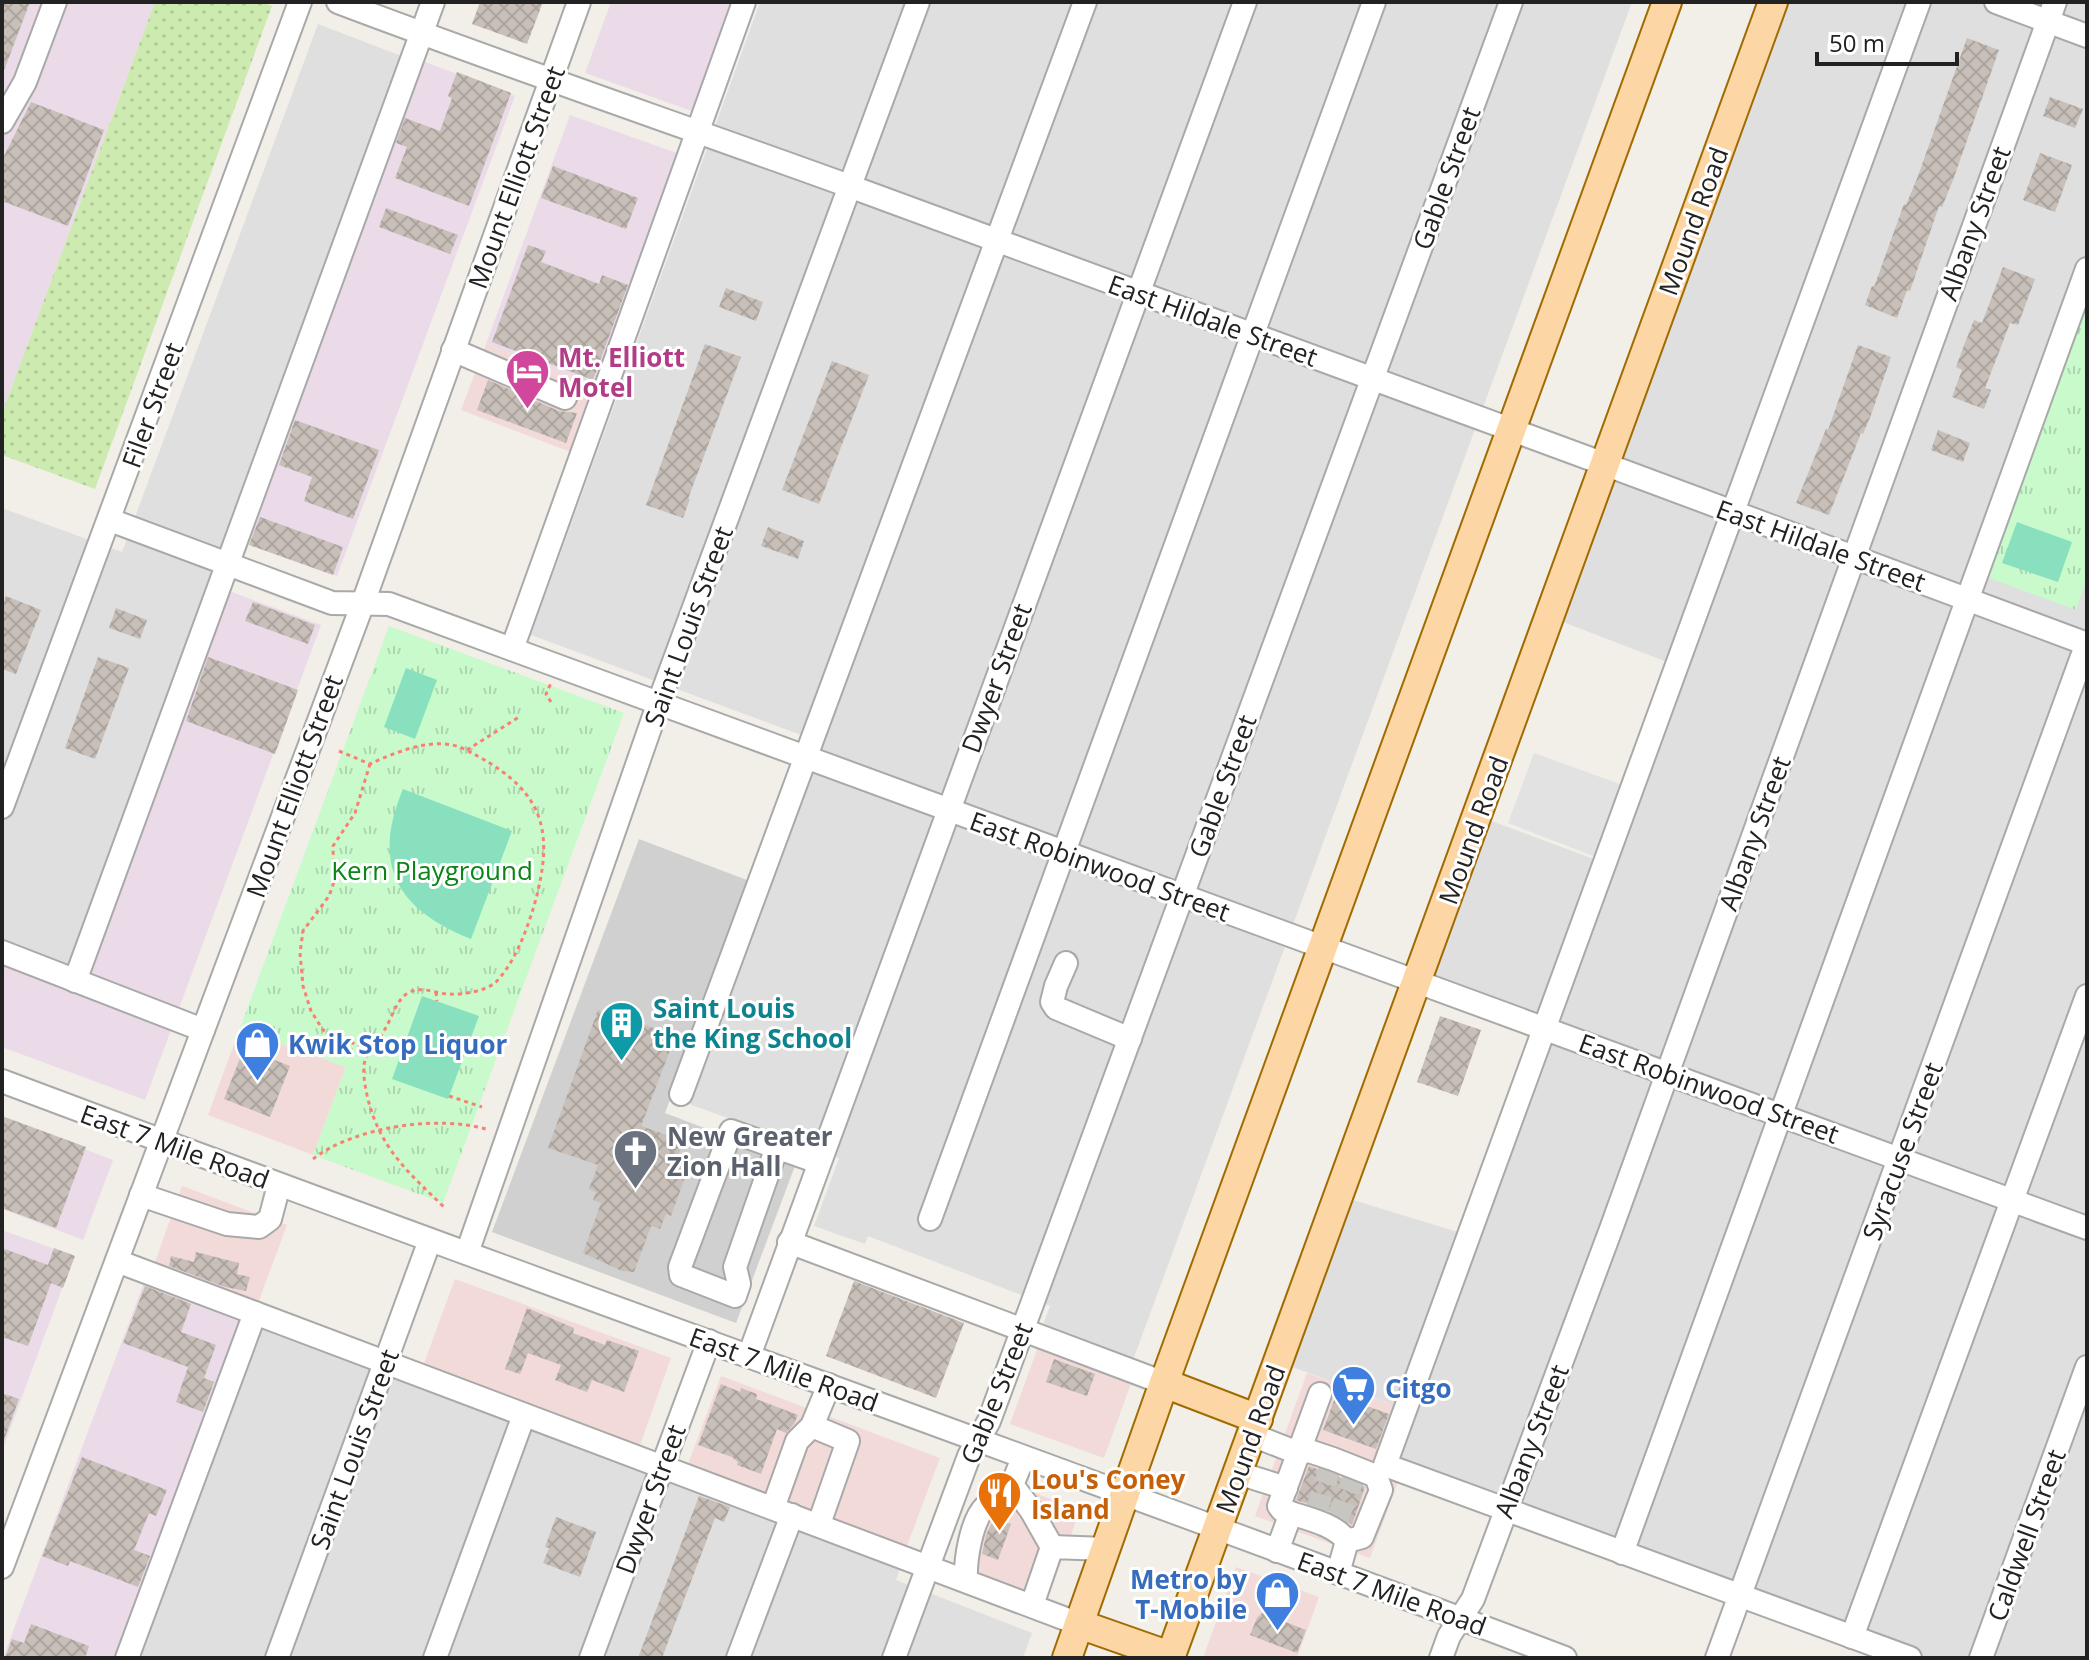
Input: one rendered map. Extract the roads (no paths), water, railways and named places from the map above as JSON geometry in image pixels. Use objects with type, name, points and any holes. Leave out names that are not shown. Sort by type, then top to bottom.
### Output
[{"type":"main road","points":[[1067,1658],[1164,1383],[1667,2]]},
{"type":"main road","name":"Mound Road","points":[[1171,1657],[1773,2]]},
{"type":"main road","points":[[1164,1383],[1255,1427]]},
{"type":"main road","points":[[1079,1624],[1171,1657]]},
{"type":"street","points":[[2,122],[25,82],[55,2]]},
{"type":"street","name":"Filer Street","points":[[2,807],[300,2]]},
{"type":"street","name":"East Hildale Street","points":[[338,2],[850,186],[2087,644]]},
{"type":"street","points":[[75,981],[433,2]]},
{"type":"street","name":"Mount Elliott Street","points":[[2,1567],[363,603],[579,2]]},
{"type":"street","points":[[512,649],[744,2]]},
{"type":"street","name":"Saint Louis Street","points":[[467,1253],[659,702],[918,2]]},
{"type":"street","points":[[681,1094],[1085,2]]},
{"type":"street","name":"Dwyer Street","points":[[749,1356],[1245,2]]},
{"type":"street","points":[[930,1219],[1374,2]]},
{"type":"street","name":"Gable Street","points":[[894,1658],[969,1456],[989,1421],[1511,2]]},
{"type":"street","points":[[1910,1658],[1385,1465],[1919,2]]},
{"type":"street","points":[[1996,2],[2051,12],[2087,36]]},
{"type":"street","name":"Albany Street","points":[[1441,1658],[1449,1636],[1473,1599],[1506,1510],[2051,12]]},
{"type":"street","points":[[1622,1553],[2087,269]]},
{"type":"street","points":[[453,350],[565,398]]},
{"type":"street","name":"East Robinwood Street","points":[[110,520],[332,603],[389,604],[2087,1228]]},
{"type":"street","name":"Syracuse Street","points":[[1717,1658],[2087,644]]},
{"type":"street","points":[[2,952],[203,1030]]},
{"type":"street","points":[[1066,963],[1052,1002],[1056,1008],[1130,1039]]},
{"type":"street","points":[[1852,1637],[2087,996]]},
{"type":"street","name":"East 7 Mile Road","points":[[2,1081],[1565,1658]]},
{"type":"street","points":[[777,1147],[735,1267],[739,1284],[735,1296],[681,1275],[680,1267],[731,1131],[777,1147],[818,1162]]},
{"type":"street","points":[[141,1195],[227,1224],[259,1227],[270,1219],[279,1185]]},
{"type":"street","name":"Saint Louis Street","points":[[277,1658],[430,1240]]},
{"type":"street","points":[[789,1242],[1164,1383]]},
{"type":"street","points":[[117,1261],[1079,1624]]},
{"type":"street","points":[[739,1284],[770,1297]]},
{"type":"street","points":[[127,1658],[255,1313]]},
{"type":"street","name":"Dwyer Street","points":[[591,1658],[709,1341]]},
{"type":"street","name":"Caldwell Street","points":[[1981,1658],[2087,1367]]},
{"type":"street","points":[[738,1658],[782,1511],[797,1441],[812,1426],[829,1385]]},
{"type":"street","points":[[1255,1427],[1298,1453],[1309,1451],[1331,1464],[1376,1476],[1381,1490],[1362,1537],[1339,1531],[1279,1506],[1286,1488],[1298,1453],[1320,1394]]},
{"type":"street","points":[[435,1658],[524,1415]]},
{"type":"street","points":[[812,1426],[848,1441],[819,1524]]},
{"type":"street","points":[[1023,1458],[1012,1485],[1031,1510],[1052,1547],[1032,1605]]},
{"type":"street","points":[[1238,1473],[1286,1488]]},
{"type":"street","points":[[966,1580],[965,1558],[980,1515],[986,1506],[1015,1491]]},
{"type":"street","points":[[1277,1551],[1306,1516]]},
{"type":"street","points":[[1338,1573],[1339,1531]]},
{"type":"street","points":[[1052,1547],[1106,1549]]},
{"type":"tunnel","points":[[1315,1515],[1330,1468]]},
{"type":"tunnel","points":[[1336,1522],[1354,1477]]},
{"type":"place","name":"Mt. Elliott Motel","points":[[527,411]]},
{"type":"place","name":"Saint Louis the King School","points":[[622,1062]]},
{"type":"place","name":"Kwik Stop Liquor","points":[[257,1083]]},
{"type":"place","name":"New Greater Zion Hall","points":[[636,1190]]},
{"type":"place","name":"Citgo","points":[[1354,1427]]},
{"type":"place","name":"Lou's Coney Island","points":[[1000,1533]]},
{"type":"place","name":"Metro by T-Mobile","points":[[1278,1633]]},
{"type":"park label","name":"Kern Playground","points":[[432,870]]}]
